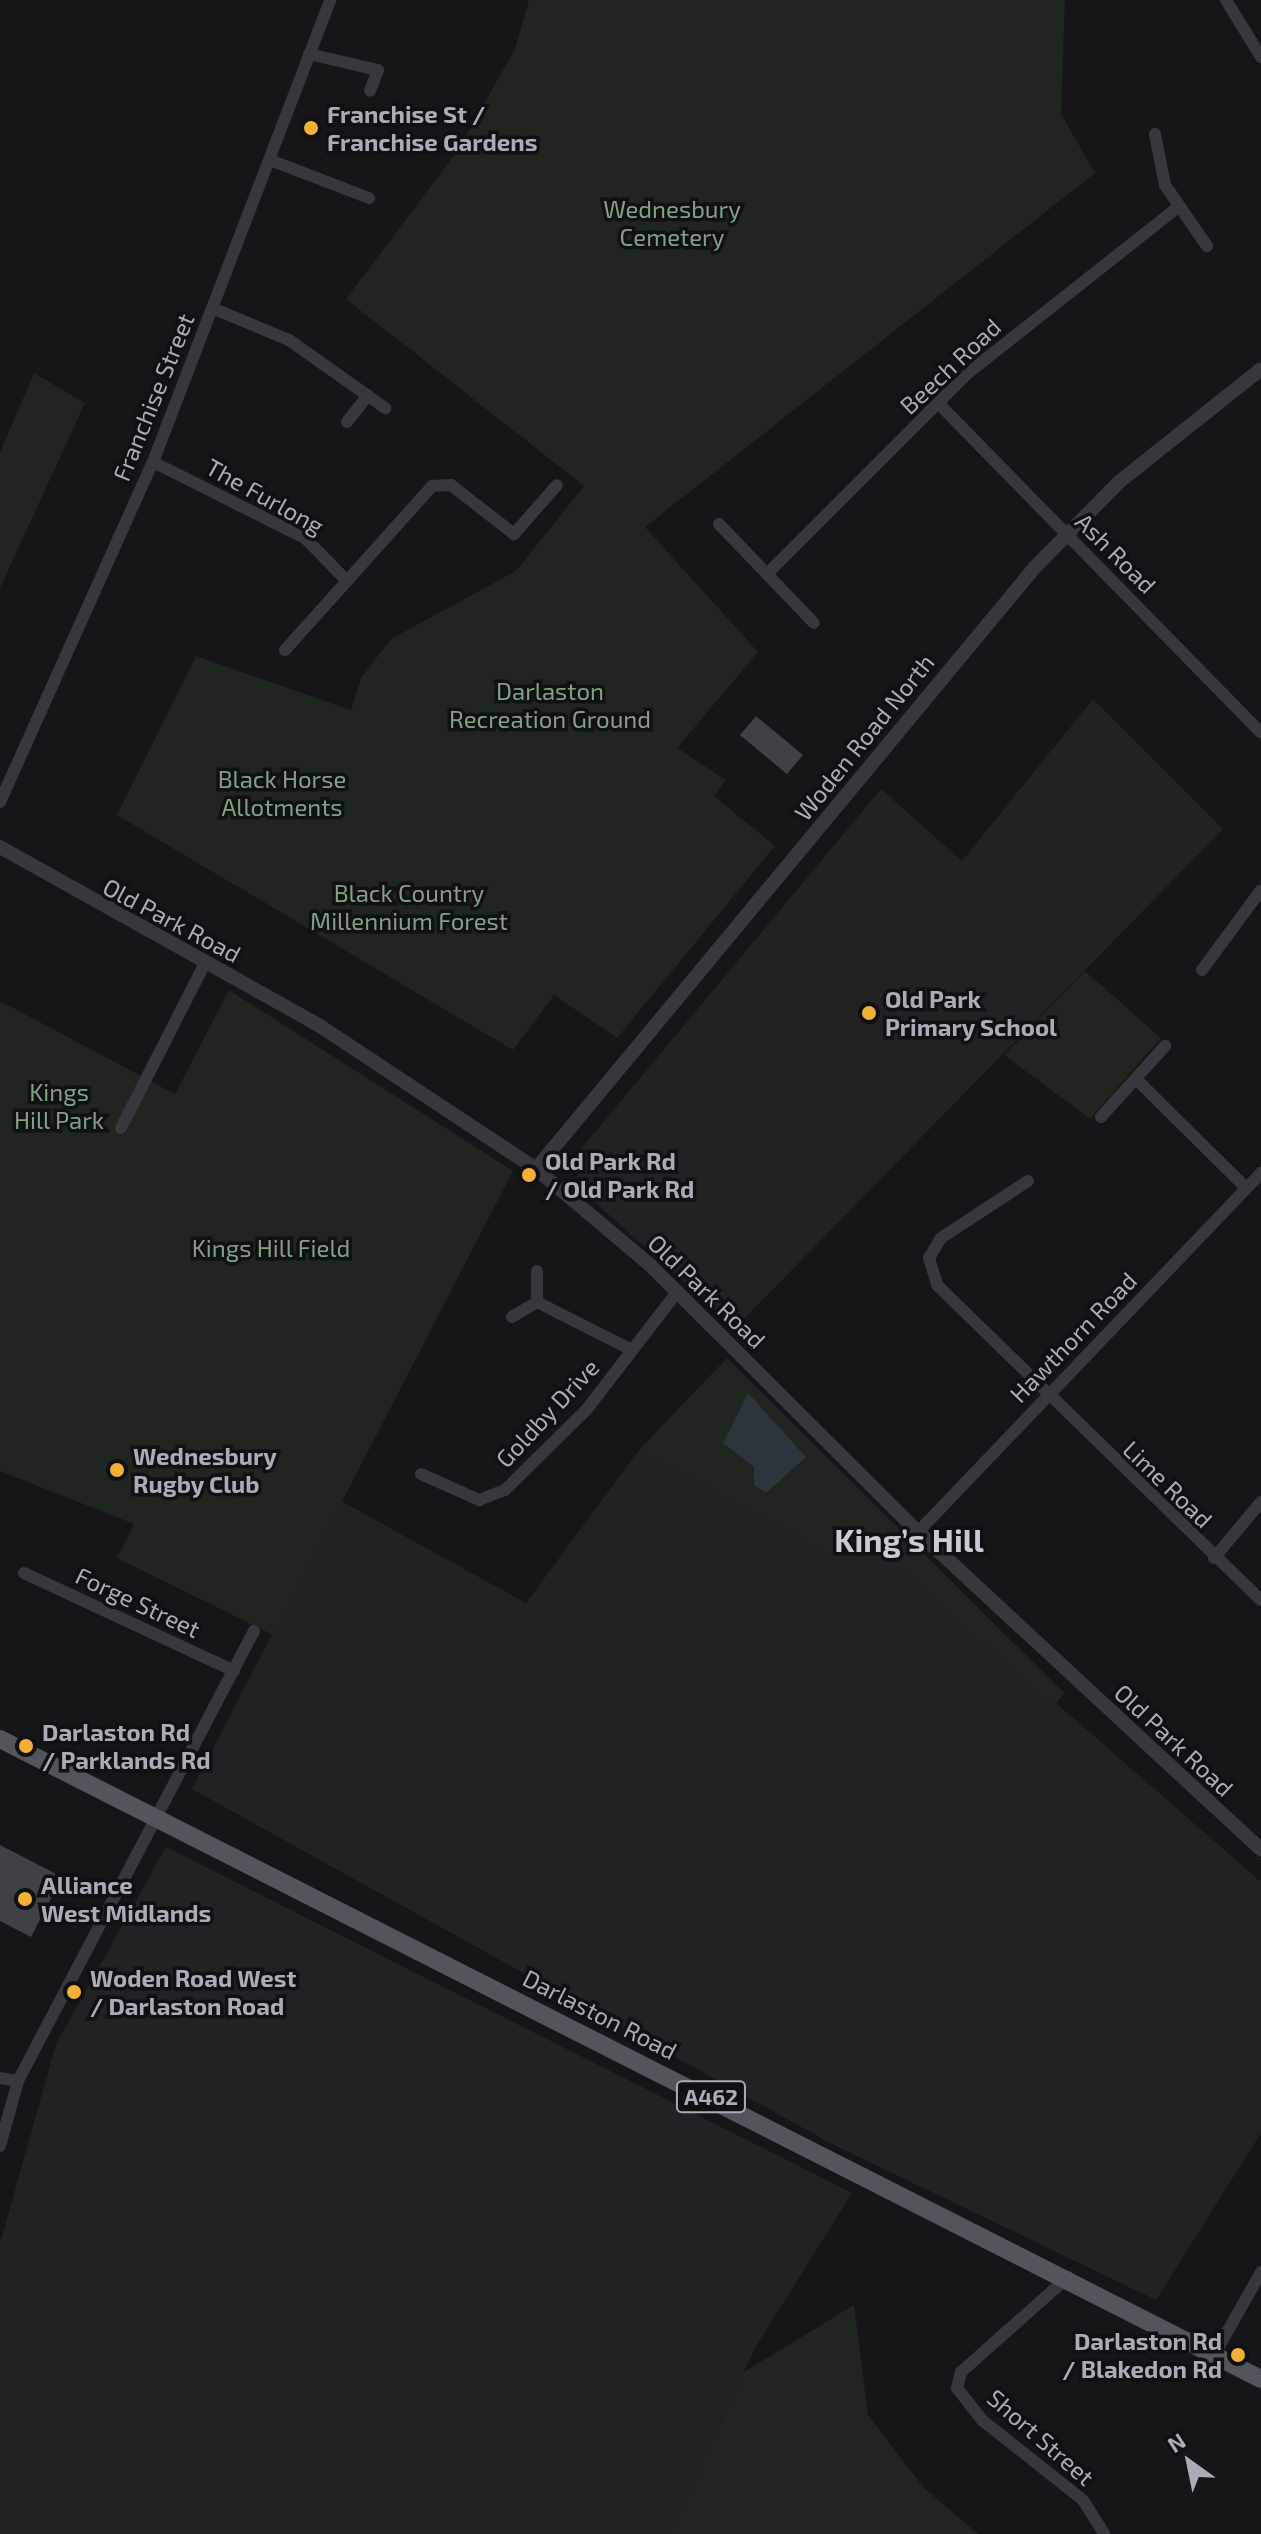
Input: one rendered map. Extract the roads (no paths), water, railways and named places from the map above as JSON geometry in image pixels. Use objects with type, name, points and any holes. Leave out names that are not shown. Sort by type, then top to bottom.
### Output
[{"type":"main road","name":"Darlaston Road","points":[[0,1739],[1068,2277],[1213,2357],[1261,2379]]},
{"type":"street","name":"Franchise Street","points":[[0,802],[153,462],[330,0]]},
{"type":"street","points":[[1226,0],[1261,57]]},
{"type":"street","points":[[309,54],[378,70],[370,91]]},
{"type":"street","points":[[1155,134],[1165,185],[1207,246]]},
{"type":"street","points":[[270,160],[369,198]]},
{"type":"street","name":"Beech Road","points":[[767,574],[939,404],[1091,271],[1178,207]]},
{"type":"street","points":[[212,308],[289,340],[385,408]]},
{"type":"street","name":"Woden Road North","points":[[536,1169],[1066,535],[1176,433],[1261,369]]},
{"type":"street","points":[[347,422],[368,395]]},
{"type":"street","name":"Ash Road","points":[[939,404],[1261,733]]},
{"type":"street","name":"The Furlong","points":[[153,462],[305,538],[346,580]]},
{"type":"street","points":[[285,650],[432,486],[451,485],[514,534],[557,485]]},
{"type":"street","points":[[719,524],[814,623]]},
{"type":"street","name":"Old Park Road","points":[[0,847],[396,1072],[536,1169],[677,1292],[918,1532],[1261,1850]]},
{"type":"street","points":[[1202,970],[1261,890]]},
{"type":"street","points":[[121,1128],[205,963]]},
{"type":"street","points":[[1101,1117],[1165,1046]]},
{"type":"street","points":[[1136,1079],[1246,1188]]},
{"type":"street","name":"Hawthorn Road","points":[[918,1532],[1261,1173]]},
{"type":"street","name":"Lime Road","points":[[1028,1181],[950,1229],[929,1258],[937,1285],[1046,1398],[1261,1600]]},
{"type":"street","points":[[537,1271],[537,1302]]},
{"type":"street","name":"Goldby Drive","points":[[421,1474],[479,1500],[505,1490],[587,1409],[677,1292]]},
{"type":"street","points":[[512,1317],[537,1302]]},
{"type":"street","points":[[537,1302],[632,1350]]},
{"type":"street","points":[[1214,1558],[1261,1502]]},
{"type":"street","name":"Forge Street","points":[[24,1573],[234,1671]]},
{"type":"street","points":[[0,2146],[18,2081],[158,1820],[254,1631]]},
{"type":"street","points":[[0,2078],[18,2081]]},
{"type":"street","points":[[1213,2357],[1261,2272]]},
{"type":"street","name":"Short Street","points":[[1068,2277],[961,2372],[957,2388],[982,2420],[1083,2500],[1104,2534]]},
{"type":"place","name":"Franchise St / Franchise Gardens","points":[[311,128]]},
{"type":"place","name":"Old Park Primary School","points":[[869,1013]]},
{"type":"place","name":"Old Park Rd / Old Park Rd","points":[[529,1175]]},
{"type":"place","name":"Wednesbury Rugby Club","points":[[117,1470]]},
{"type":"place","name":"Darlaston Rd / Parklands Rd","points":[[26,1746]]},
{"type":"place","name":"Alliance West Midlands","points":[[25,1899]]},
{"type":"place","name":"Woden Road West / Darlaston Road","points":[[74,1992]]},
{"type":"place","name":"Darlaston Rd / Blakedon Rd","points":[[1238,2355]]},
{"type":"district","name":"King’s Hill","points":[[909,1539]]},
{"type":"park label","name":"Wednesbury Cemetery","points":[[672,223]]},
{"type":"park label","name":"Darlaston Recreation Ground","points":[[550,705]]},
{"type":"park label","name":"Black Horse Allotments","points":[[282,793]]},
{"type":"park label","name":"Black Country Millennium Forest","points":[[409,907]]},
{"type":"park label","name":"Kings Hill Park","points":[[59,1106]]},
{"type":"park label","name":"Kings Hill Field","points":[[271,1248]]}]
